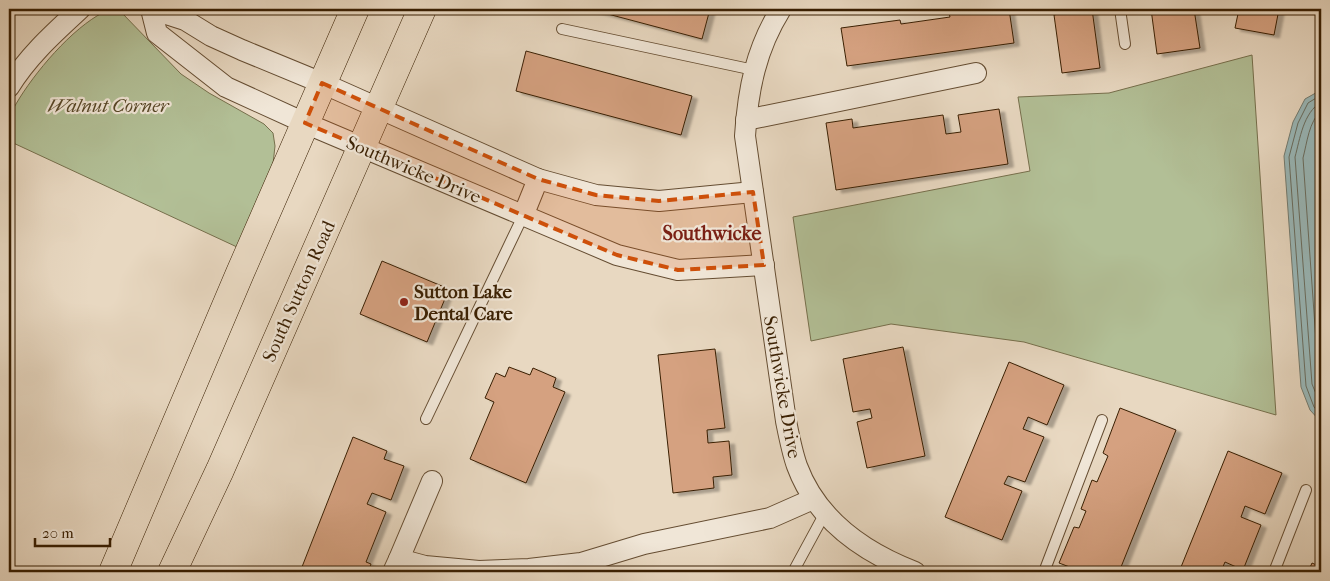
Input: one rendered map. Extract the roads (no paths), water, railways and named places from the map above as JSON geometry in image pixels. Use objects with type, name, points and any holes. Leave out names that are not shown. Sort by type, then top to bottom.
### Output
[{"type":"main road","points":[[113,572],[304,123],[356,9]]},
{"type":"main road","name":"South Sutton Road","points":[[172,572],[220,470],[422,9]]},
{"type":"street","points":[[9,87],[41,45],[80,9]]},
{"type":"street","points":[[151,9],[185,20],[211,36],[538,179],[596,195],[659,201],[753,192]]},
{"type":"street","name":"Southwicke Drive","points":[[151,9],[157,33],[226,87],[304,123],[617,255],[678,270],[764,265]]},
{"type":"street","name":"Southwicke Drive","points":[[781,9],[763,43],[754,70],[747,103],[745,136],[786,421],[797,466],[819,506],[840,530],[870,552],[915,572]]},
{"type":"street","points":[[746,120],[976,73]]},
{"type":"street","points":[[524,216],[538,179]]},
{"type":"street","points":[[432,481],[396,566],[426,566],[479,571],[529,569],[581,563],[644,544],[819,506]]},
{"type":"lane","points":[[1120,9],[1125,44]]},
{"type":"lane","points":[[562,29],[754,70]]},
{"type":"lane","points":[[426,420],[524,216]]},
{"type":"lane","points":[[1044,572],[1102,420]]},
{"type":"lane","points":[[1274,572],[1306,490]]},
{"type":"lane","points":[[793,572],[819,506]]},
{"type":"water","points":[[1321,90],[1321,422],[1310,410],[1301,387],[1284,156],[1293,122],[1305,99]]},
{"type":"place","name":"Sutton Lake Dental Care","points":[[404,302]]},
{"type":"district","name":"Southwicke","points":[[712,233]]},
{"type":"park label","name":"Walnut Corner","points":[[108,105]]}]
